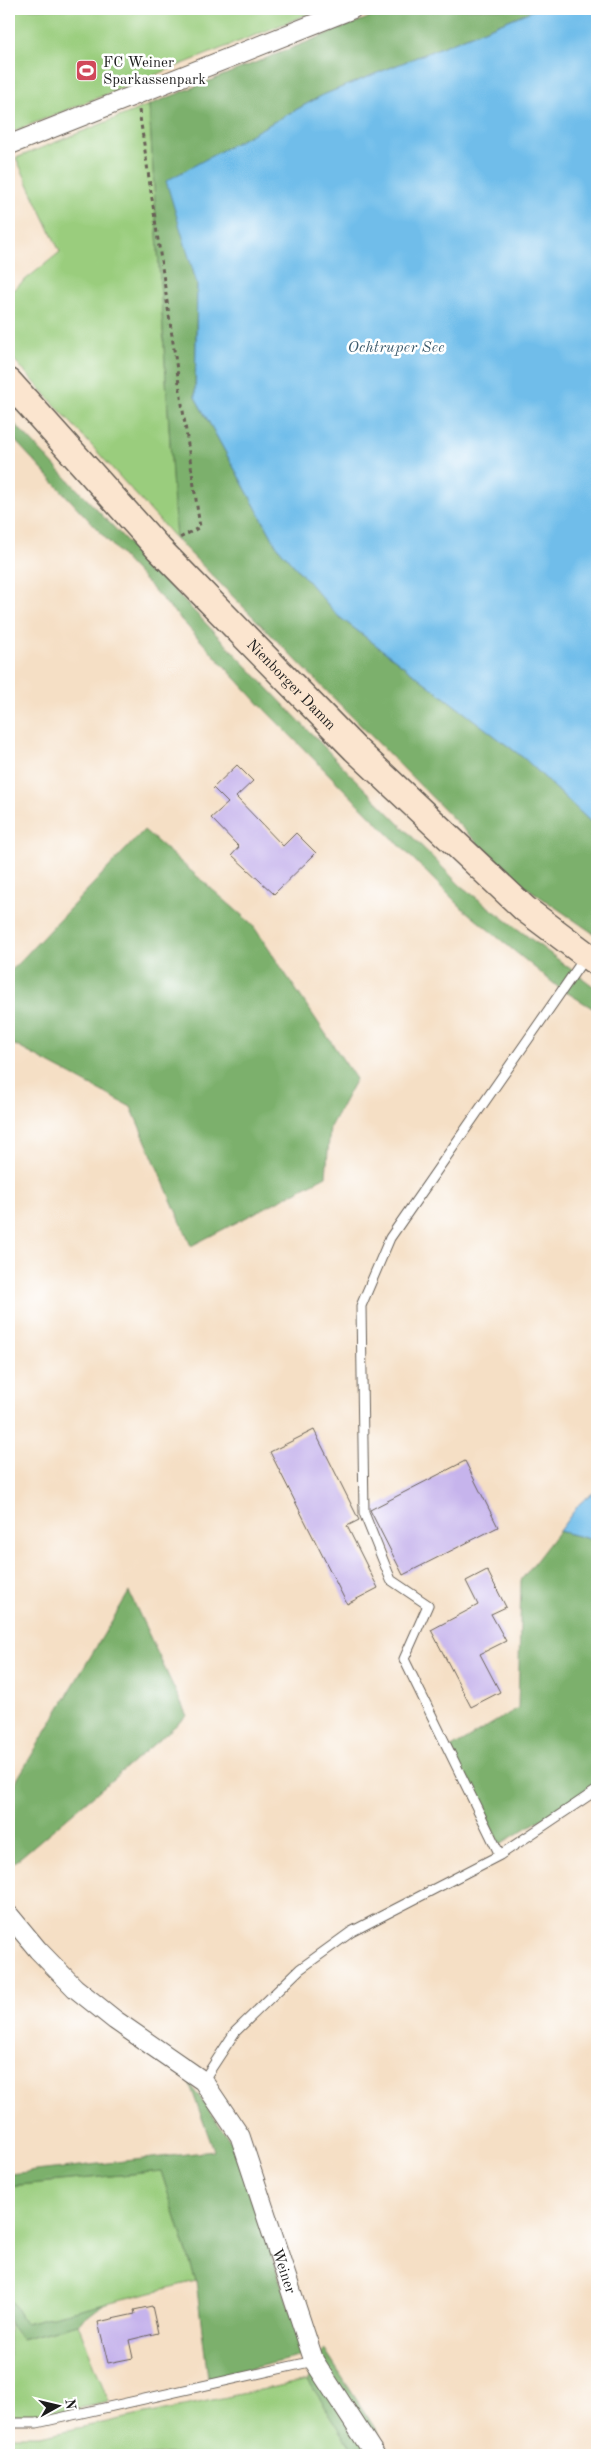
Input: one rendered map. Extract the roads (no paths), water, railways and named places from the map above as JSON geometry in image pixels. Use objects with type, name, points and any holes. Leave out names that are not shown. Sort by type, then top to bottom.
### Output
[{"type":"main road","name":"Nienborger Damm","points":[[9,382],[159,549],[355,750],[525,909],[592,959]]},
{"type":"street","points":[[9,145],[352,9]]},
{"type":"street","points":[[9,1915],[38,1950],[75,1988],[115,2020],[203,2081]]},
{"type":"street","name":"Weiner","points":[[203,2081],[240,2136],[314,2361],[375,2455]]},
{"type":"lane","points":[[500,1855],[404,1659],[428,1605],[391,1580],[364,1513],[361,1306],[390,1238],[592,959]]},
{"type":"lane","points":[[203,2081],[236,2032],[300,1970],[352,1932],[500,1855],[597,1790]]},
{"type":"lane","points":[[9,2423],[37,2422],[314,2361]]},
{"type":"water","name":"Ochtruper See","points":[[536,9],[597,9],[597,828],[525,759],[338,616],[277,546],[195,397],[197,284],[166,181],[323,95]]},
{"type":"water","points":[[593,1493],[597,1495],[597,1541],[559,1531],[580,1503]]},
{"type":"place","name":"FC Weiner Sparkassenpark","points":[[87,71]]}]
